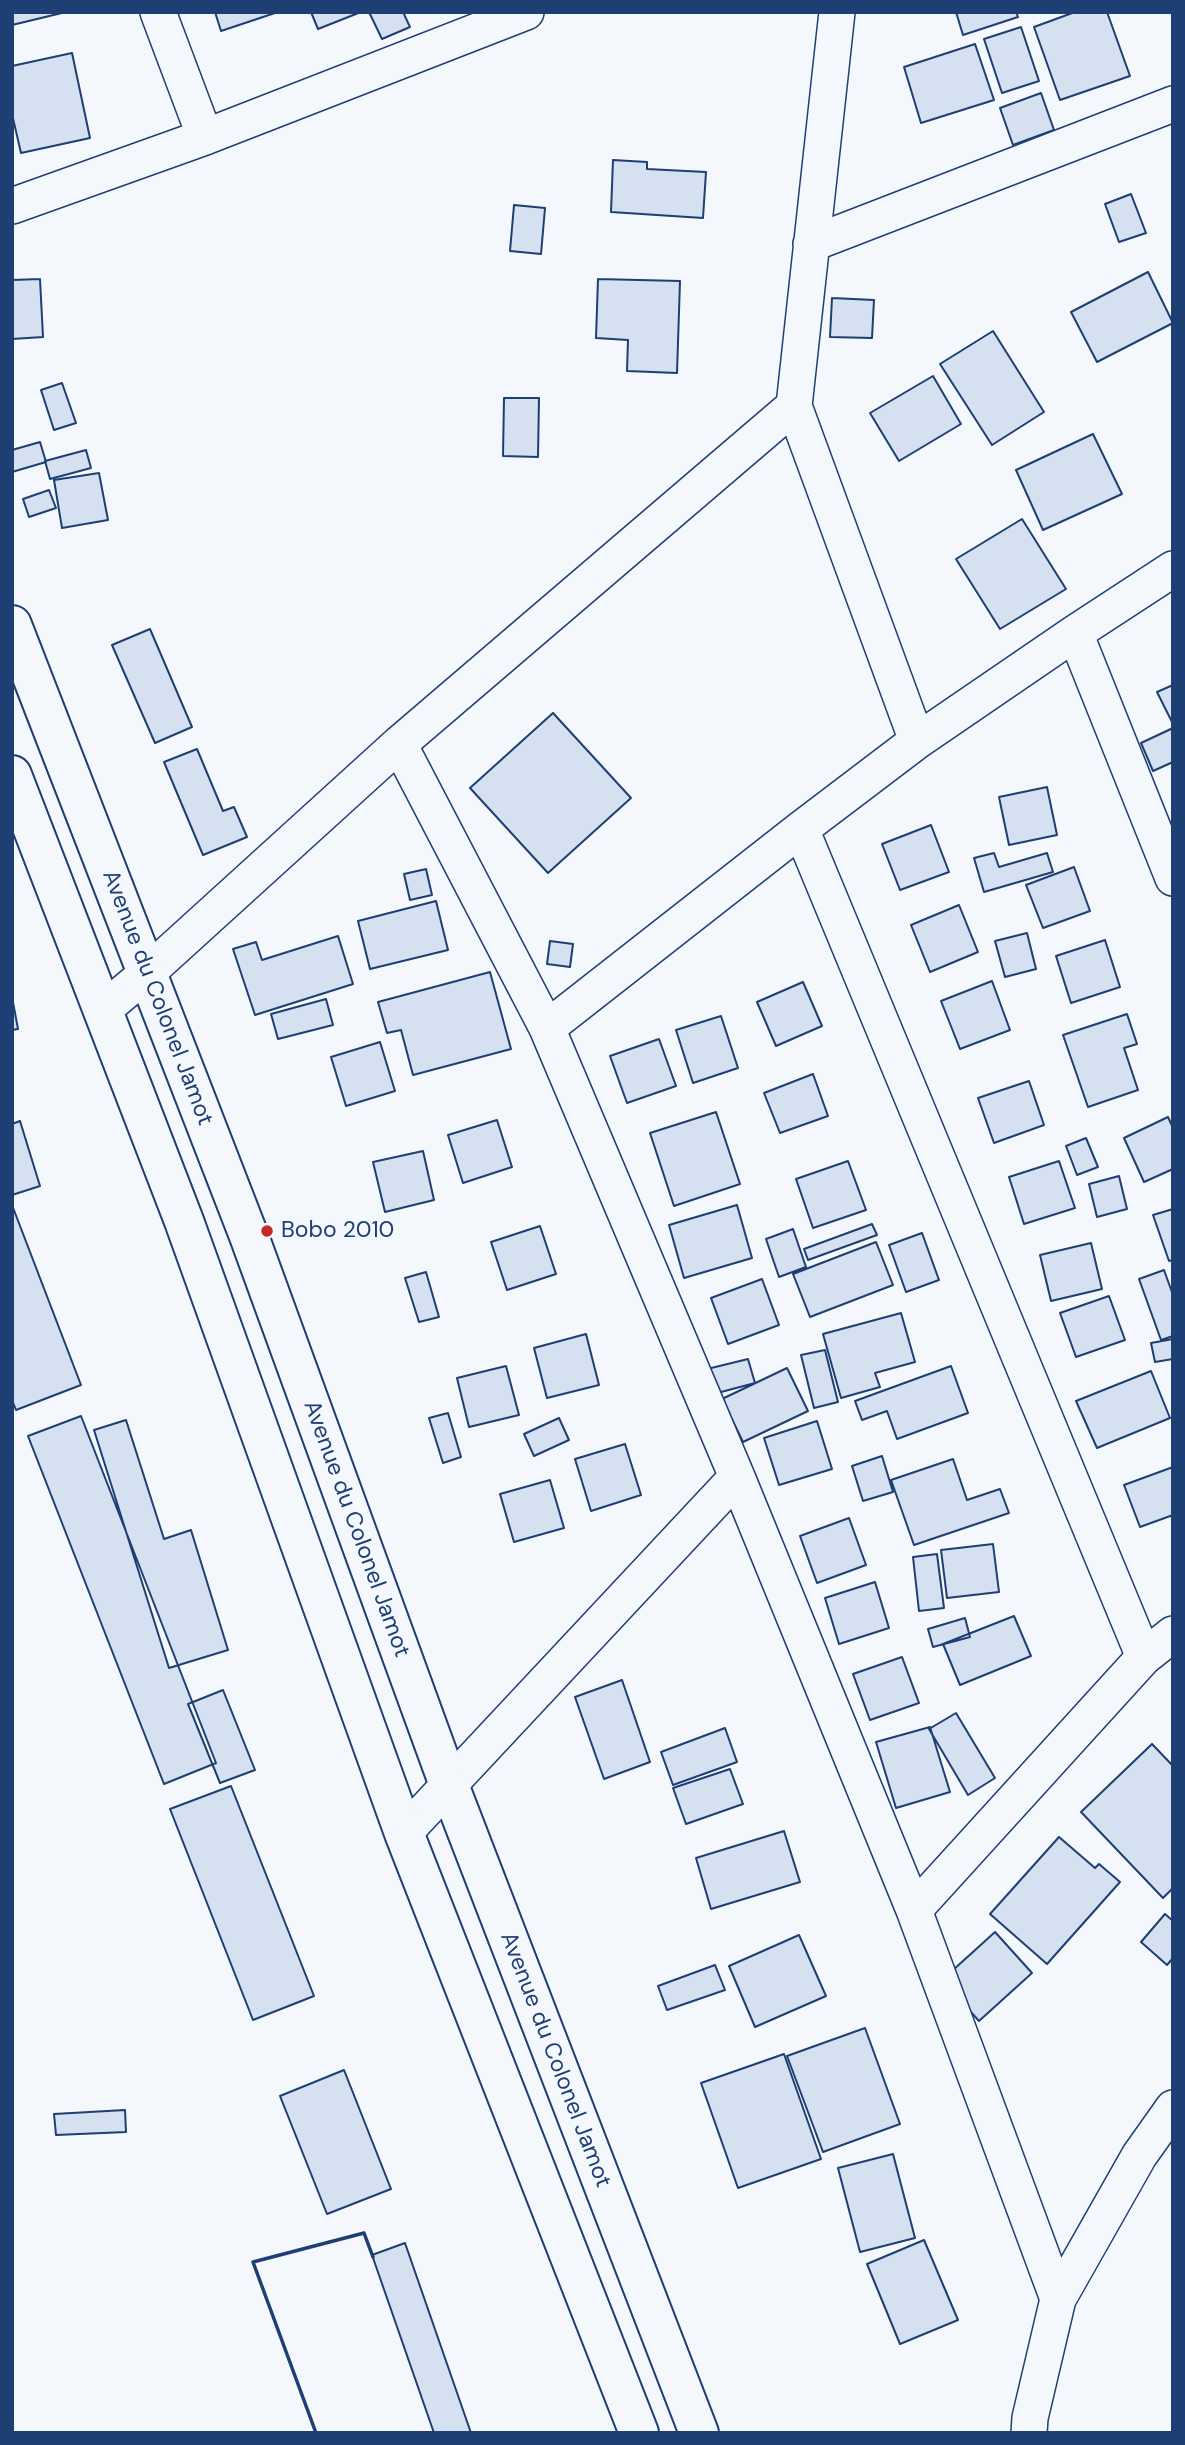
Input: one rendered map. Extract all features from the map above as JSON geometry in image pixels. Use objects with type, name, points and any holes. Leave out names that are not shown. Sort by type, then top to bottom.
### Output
[{"type":"main road","name":"Avenue du Colonel Jamot","points":[[12,625],[249,1236],[449,1785],[699,2433]]},
{"type":"main road","points":[[12,775],[184,1221],[404,1833],[639,2433]]},
{"type":"street","points":[[158,12],[205,137]]},
{"type":"street","points":[[12,206],[205,137],[526,12]]},
{"type":"street","points":[[837,12],[794,406],[918,741]]},
{"type":"street","points":[[811,244],[1173,104]]},
{"type":"street","points":[[102,1011],[399,744],[794,406]]},
{"type":"street","points":[[547,1028],[801,828],[918,741],[1075,632],[1173,569]]},
{"type":"street","points":[[1075,632],[1173,878]]},
{"type":"street","points":[[399,744],[547,1028],[737,1477],[914,1910],[1058,2299]]},
{"type":"street","points":[[801,828],[1144,1657]]},
{"type":"street","points":[[404,1833],[737,1477]]},
{"type":"street","points":[[914,1910],[1144,1657],[1173,1634]]},
{"type":"street","points":[[1025,2428],[1058,2299],[1139,2156],[1173,2108]]},
{"type":"building","points":[[12,12],[66,12],[12,25]]},
{"type":"building","points":[[215,12],[278,12],[221,31]]},
{"type":"building","points":[[311,12],[361,12],[318,29]]},
{"type":"building","points":[[369,12],[403,12],[410,27],[382,39]]},
{"type":"building","points":[[956,12],[1016,12],[1018,17],[963,35]]},
{"type":"building","points":[[1075,12],[1107,12],[1130,76],[1060,100],[1034,27]]},
{"type":"building","points":[[1021,27],[1039,81],[1002,93],[984,39]]},
{"type":"building","points":[[975,44],[994,100],[921,123],[904,67]]},
{"type":"building","points":[[72,53],[90,138],[21,153],[12,114],[12,66]]},
{"type":"building","points":[[1041,93],[1054,130],[1013,145],[1000,108]]},
{"type":"building","points":[[613,160],[647,162],[647,169],[706,172],[703,218],[611,212]]},
{"type":"building","points":[[1131,194],[1146,233],[1119,242],[1105,204]]},
{"type":"building","points":[[514,205],[545,208],[541,254],[510,251]]},
{"type":"building","points":[[1148,272],[1173,323],[1097,362],[1071,312]]},
{"type":"building","points":[[40,279],[43,337],[12,339],[12,280]]},
{"type":"building","points":[[598,279],[680,281],[677,373],[627,371],[628,340],[596,338]]},
{"type":"building","points":[[832,298],[874,300],[872,338],[830,337]]},
{"type":"building","points":[[993,331],[1044,412],[992,445],[940,364]]},
{"type":"building","points":[[933,376],[961,424],[899,461],[870,413]]},
{"type":"building","points":[[62,383],[76,423],[54,430],[41,390]]},
{"type":"building","points":[[504,398],[539,398],[538,457],[503,456]]},
{"type":"building","points":[[1093,434],[1122,494],[1043,530],[1016,470]]},
{"type":"building","points":[[40,442],[46,462],[12,472],[12,450]]},
{"type":"building","points":[[86,450],[91,468],[50,479],[45,461]]},
{"type":"building","points":[[99,473],[108,520],[62,528],[54,480]]},
{"type":"building","points":[[49,490],[56,508],[29,517],[23,499]]},
{"type":"building","points":[[1022,519],[1066,589],[1000,629],[956,559]]},
{"type":"building","points":[[150,629],[192,727],[155,743],[112,645]]},
{"type":"building","points":[[1173,685],[1173,724],[1157,692]]},
{"type":"building","points":[[553,713],[631,798],[548,873],[470,788]]},
{"type":"building","points":[[1173,728],[1173,762],[1153,771],[1141,743]]},
{"type":"building","points":[[197,749],[223,811],[234,807],[247,837],[203,855],[164,762]]},
{"type":"building","points":[[1047,787],[1057,835],[1009,845],[999,797]]},
{"type":"building","points":[[931,825],[949,872],[900,890],[882,844]]},
{"type":"building","points":[[994,853],[999,867],[1047,853],[1053,872],[984,892],[974,858]]},
{"type":"building","points":[[1074,867],[1090,911],[1043,928],[1026,885]]},
{"type":"building","points":[[426,869],[432,895],[410,900],[404,874]]},
{"type":"building","points":[[436,901],[448,950],[370,969],[358,921]]},
{"type":"building","points":[[959,905],[978,952],[930,972],[911,925]]},
{"type":"building","points":[[1027,933],[1036,969],[1005,977],[995,941]]},
{"type":"building","points":[[338,936],[353,984],[255,1015],[233,949],[256,942],[262,960]]},
{"type":"building","points":[[1105,940],[1120,987],[1071,1003],[1056,956]]},
{"type":"building","points":[[550,941],[573,944],[570,967],[547,964]]},
{"type":"building","points":[[490,972],[511,1049],[413,1075],[401,1030],[387,1033],[378,1002]]},
{"type":"building","points":[[992,981],[1010,1030],[960,1049],[941,1001]]},
{"type":"building","points":[[803,982],[822,1026],[776,1046],[757,1002]]},
{"type":"building","points":[[12,997],[18,1029],[12,1030]]},
{"type":"building","points":[[326,999],[333,1025],[278,1039],[271,1014]]},
{"type":"building","points":[[1127,1014],[1137,1044],[1124,1048],[1138,1090],[1088,1107],[1063,1035]]},
{"type":"building","points":[[721,1016],[738,1068],[693,1083],[676,1030]]},
{"type":"building","points":[[659,1039],[676,1086],[627,1103],[610,1056]]},
{"type":"building","points":[[380,1042],[395,1091],[346,1106],[331,1057]]},
{"type":"building","points":[[813,1074],[828,1116],[780,1133],[764,1093]]},
{"type":"building","points":[[1029,1081],[1044,1125],[994,1143],[978,1098]]},
{"type":"building","points":[[716,1112],[740,1184],[674,1206],[650,1133]]},
{"type":"building","points":[[1168,1117],[1173,1128],[1173,1169],[1144,1182],[1124,1138]]},
{"type":"building","points":[[497,1120],[512,1167],[463,1183],[448,1135]]},
{"type":"building","points":[[20,1121],[40,1186],[12,1195],[12,1124]]},
{"type":"building","points":[[1086,1138],[1098,1167],[1077,1175],[1066,1146]]},
{"type":"building","points":[[423,1151],[434,1200],[385,1212],[373,1162]]},
{"type":"building","points":[[848,1161],[866,1210],[813,1228],[796,1179]]},
{"type":"building","points":[[1059,1161],[1075,1208],[1024,1224],[1009,1177]]},
{"type":"building","points":[[1119,1176],[1127,1209],[1097,1217],[1089,1184]]},
{"type":"building","points":[[12,1205],[81,1385],[16,1410],[12,1400]]},
{"type":"building","points":[[737,1205],[752,1258],[684,1278],[669,1225]]},
{"type":"building","points":[[1173,1209],[1173,1260],[1169,1261],[1153,1215]]},
{"type":"building","points":[[872,1224],[877,1235],[808,1260],[804,1249]]},
{"type":"building","points":[[540,1226],[556,1274],[507,1290],[491,1242]]},
{"type":"building","points":[[793,1229],[806,1267],[779,1277],[766,1239]]},
{"type":"building","points":[[922,1233],[939,1280],[906,1292],[889,1245]]},
{"type":"building","points":[[876,1242],[893,1285],[810,1317],[793,1274]]},
{"type":"building","points":[[1091,1243],[1102,1289],[1051,1301],[1040,1255]]},
{"type":"building","points":[[1164,1270],[1173,1295],[1173,1336],[1161,1340],[1139,1279]]},
{"type":"building","points":[[426,1272],[439,1317],[419,1322],[405,1278]]},
{"type":"building","points":[[762,1279],[779,1325],[728,1344],[711,1298]]},
{"type":"building","points":[[1109,1296],[1125,1340],[1076,1357],[1060,1313]]},
{"type":"building","points":[[901,1313],[915,1362],[875,1373],[880,1387],[841,1398],[823,1334]]},
{"type":"building","points":[[586,1334],[599,1385],[547,1398],[534,1348]]},
{"type":"building","points":[[1173,1339],[1173,1359],[1155,1362],[1151,1343]]},
{"type":"building","points":[[825,1350],[838,1402],[814,1408],[801,1355]]},
{"type":"building","points":[[748,1359],[755,1383],[706,1396],[699,1371]]},
{"type":"building","points":[[506,1366],[519,1415],[469,1427],[457,1378]]},
{"type":"building","points":[[951,1366],[968,1413],[897,1439],[887,1411],[862,1420],[855,1401]]},
{"type":"building","points":[[787,1368],[808,1411],[743,1442],[722,1399]]},
{"type":"building","points":[[1151,1371],[1170,1418],[1097,1448],[1076,1401]]},
{"type":"building","points":[[448,1413],[461,1457],[443,1463],[429,1418]]},
{"type":"building","points":[[81,1416],[216,1763],[164,1784],[28,1436]]},
{"type":"building","points":[[559,1418],[569,1440],[534,1456],[524,1434]]},
{"type":"building","points":[[126,1420],[164,1539],[191,1530],[228,1650],[169,1668],[94,1430]]},
{"type":"building","points":[[817,1421],[832,1469],[779,1485],[764,1438]]},
{"type":"building","points":[[625,1444],[641,1495],[591,1511],[575,1459]]},
{"type":"building","points":[[882,1456],[893,1492],[863,1501],[852,1466]]},
{"type":"building","points":[[953,1459],[967,1500],[1000,1489],[1009,1513],[914,1545],[891,1480]]},
{"type":"building","points":[[1173,1467],[1173,1515],[1140,1527],[1124,1485]]},
{"type":"building","points":[[550,1480],[564,1528],[514,1542],[500,1494]]},
{"type":"building","points":[[849,1518],[866,1565],[817,1583],[800,1536]]},
{"type":"building","points":[[993,1544],[999,1592],[947,1598],[941,1550]]},
{"type":"building","points":[[937,1554],[944,1608],[919,1611],[913,1557]]},
{"type":"building","points":[[875,1582],[889,1628],[839,1644],[825,1598]]},
{"type":"building","points":[[1014,1616],[1031,1656],[960,1685],[943,1644]]},
{"type":"building","points":[[965,1618],[970,1637],[933,1647],[928,1629]]},
{"type":"building","points":[[902,1657],[919,1703],[870,1720],[853,1674]]},
{"type":"building","points":[[622,1680],[650,1762],[604,1779],[575,1697]]},
{"type":"building","points":[[223,1690],[255,1770],[220,1783],[188,1704]]},
{"type":"building","points":[[956,1713],[995,1778],[968,1795],[929,1729]]},
{"type":"building","points":[[930,1727],[950,1792],[896,1808],[876,1742]]},
{"type":"building","points":[[725,1728],[737,1762],[673,1785],[661,1752]]},
{"type":"building","points":[[1152,1744],[1173,1766],[1173,1888],[1163,1898],[1081,1812]]},
{"type":"building","points":[[730,1769],[743,1804],[686,1824],[673,1788]]},
{"type":"building","points":[[231,1786],[314,1996],[253,2020],[170,1809]]},
{"type":"building","points":[[784,1831],[800,1882],[711,1909],[696,1858]]},
{"type":"building","points":[[1059,1837],[1095,1868],[1099,1864],[1120,1882],[1047,1964],[990,1914]]},
{"type":"building","points":[[1165,1914],[1173,1921],[1173,1958],[1167,1965],[1141,1942]]},
{"type":"building","points":[[995,1932],[1032,1973],[979,2021],[942,1980]]},
{"type":"building","points":[[799,1935],[826,1996],[755,2027],[729,1966]]},
{"type":"building","points":[[715,1965],[725,1990],[667,2010],[658,1986]]},
{"type":"building","points":[[865,2028],[900,2124],[823,2152],[787,2056]]},
{"type":"building","points":[[784,2054],[821,2159],[738,2188],[701,2083]]},
{"type":"building","points":[[344,2070],[391,2189],[327,2214],[280,2096]]},
{"type":"building","points":[[125,2110],[126,2132],[56,2135],[54,2114]]},
{"type":"building","points":[[893,2154],[915,2238],[860,2252],[838,2168]]},
{"type":"building","points":[[924,2240],[958,2320],[900,2344],[867,2264]]},
{"type":"building","points":[[405,2243],[471,2433],[434,2433],[372,2255]]},
{"type":"wall","points":[[316,2433],[253,2262],[364,2233],[373,2257]]},
{"type":"place","name":"Bobo 2010","points":[[267,1231]]}]
